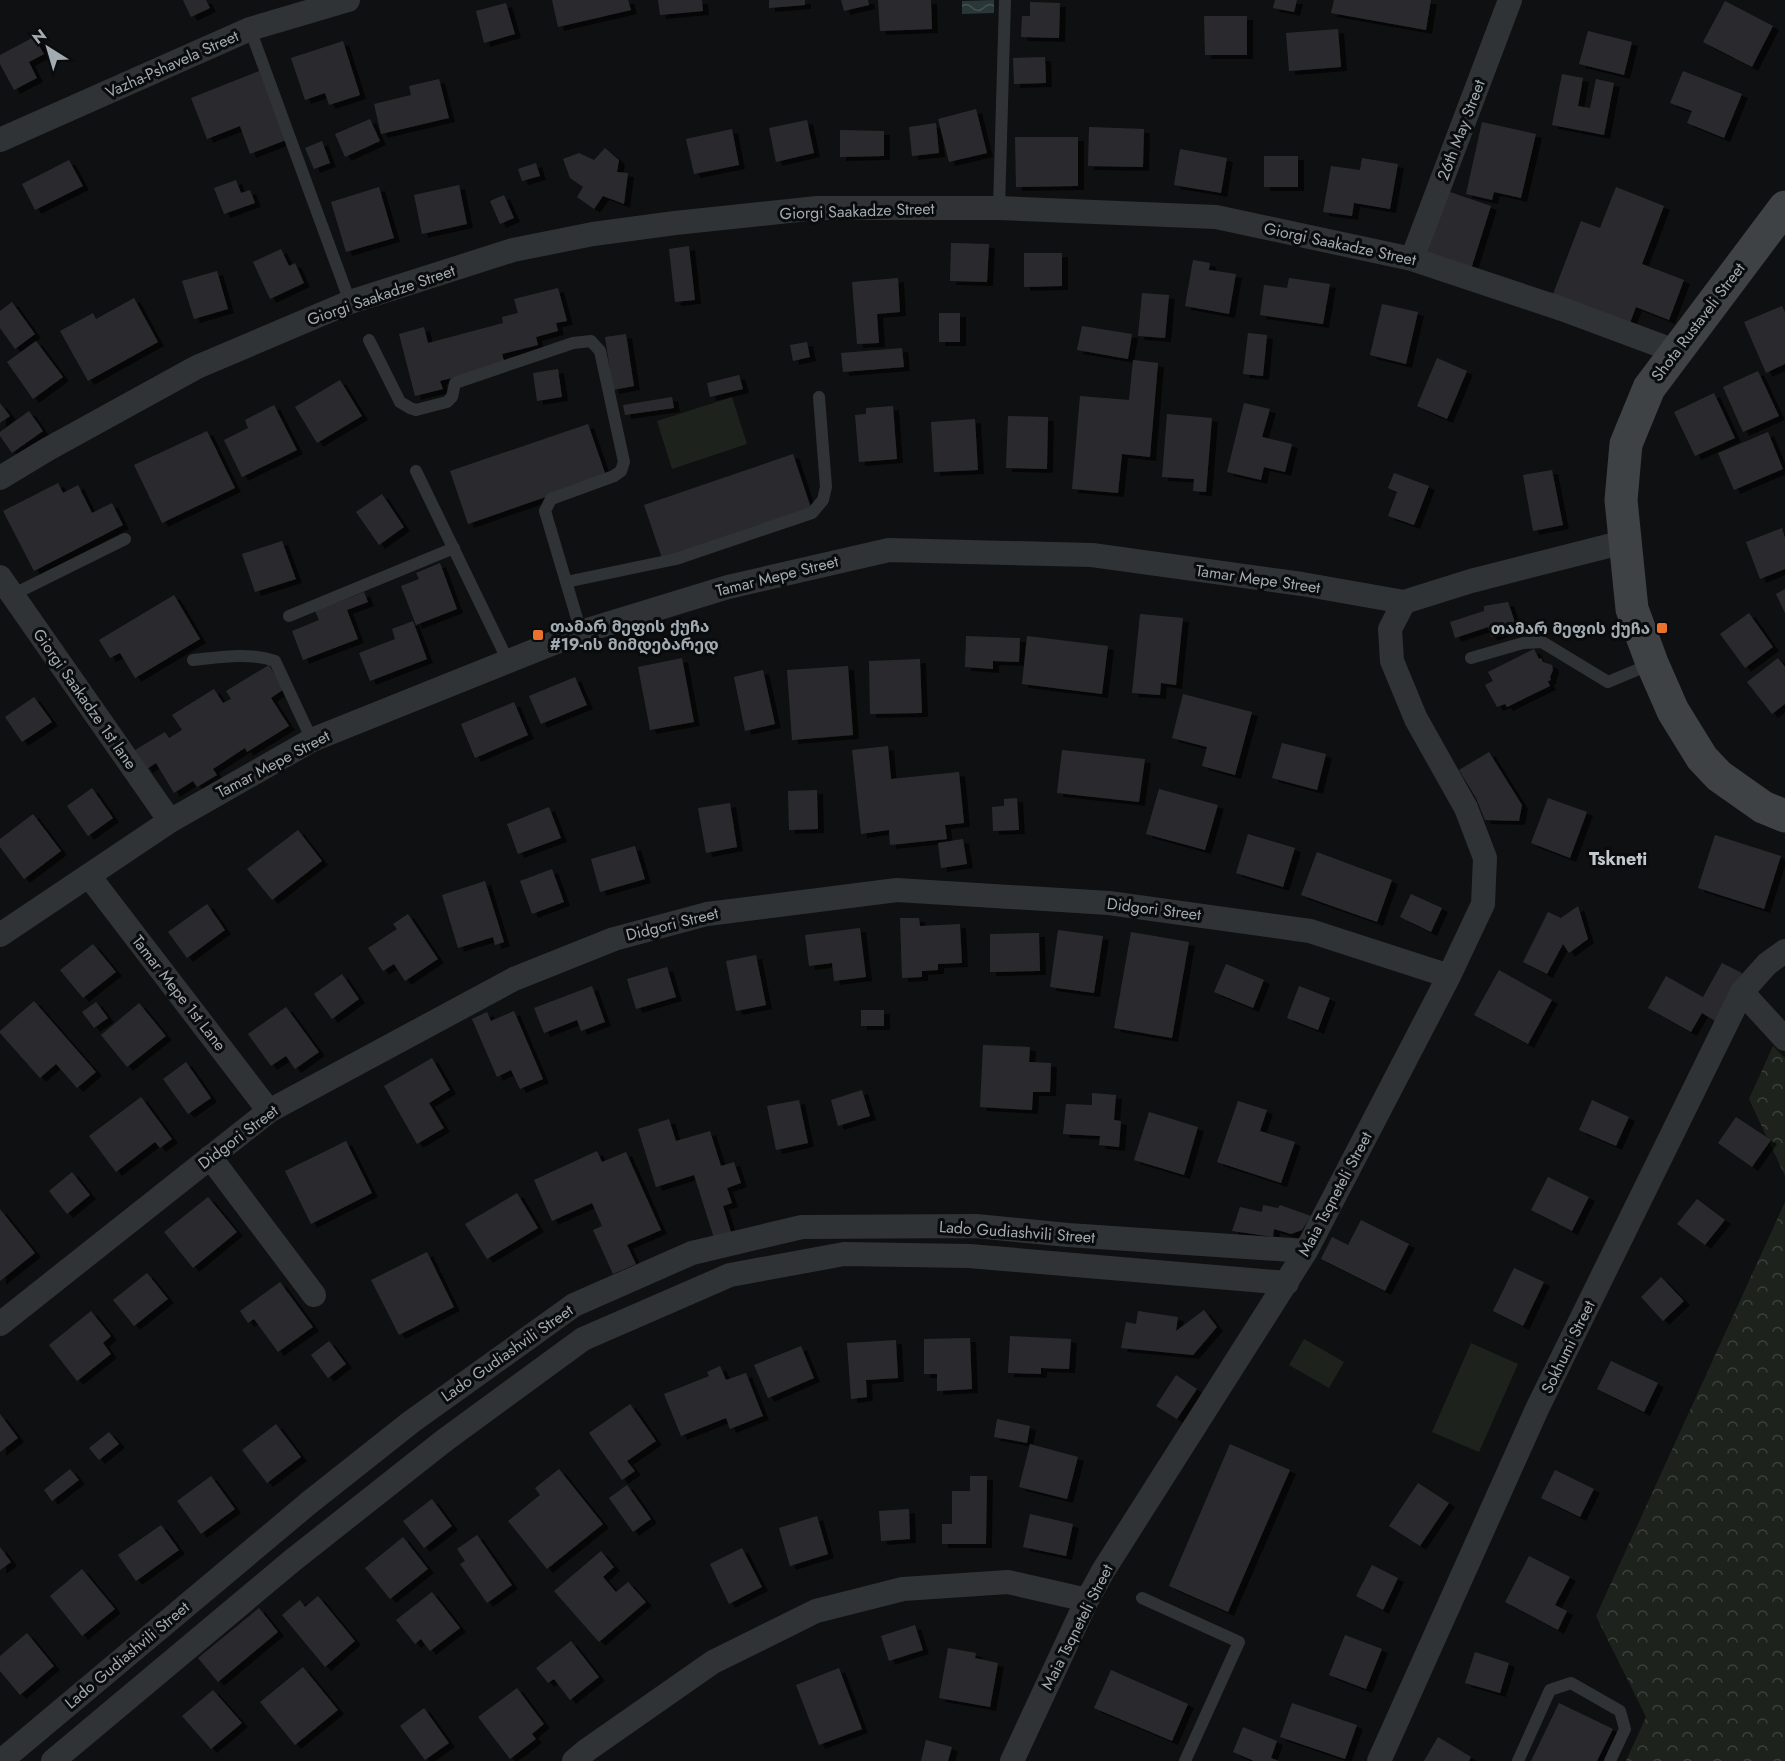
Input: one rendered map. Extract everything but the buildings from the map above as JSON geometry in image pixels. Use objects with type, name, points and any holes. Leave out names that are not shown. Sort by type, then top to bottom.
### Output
[{"type":"main road","name":"Shota Rustaveli Street","points":[[1785,207],[1648,388],[1626,444],[1621,500],[1632,609],[1673,711],[1701,758],[1719,776],[1763,807],[1785,816]]},
{"type":"street","name":"Vazha-Pshavela Street","points":[[0,140],[250,29],[348,0]]},
{"type":"street","name":"26th May Street","points":[[1412,259],[1510,0]]},
{"type":"street","name":"Giorgi Saakadze Street","points":[[0,478],[48,448],[197,367],[350,302],[513,250],[593,234],[818,208],[999,208],[1216,217],[1412,259],[1562,309],[1675,351]]},
{"type":"street","name":"Tamar Mepe Street","points":[[4,926],[89,876],[170,821],[312,740],[581,632],[728,587],[889,550],[1092,555],[1302,584],[1404,602],[1624,542]]},
{"type":"street","name":"Giorgi Saakadze 1st lane","points":[[6,586],[170,821]]},
{"type":"street","name":"Maia Tsqneteli Street","points":[[1012,1761],[1087,1600],[1306,1251],[1449,976],[1483,904],[1485,858],[1466,808],[1416,719],[1392,661],[1390,629],[1404,602]]},
{"type":"street","name":"Tamar Mepe 1st Lane","points":[[89,876],[269,1111]]},
{"type":"street","name":"Didgori Street","points":[[0,1324],[269,1111],[514,979],[614,939],[707,914],[897,890],[1109,903],[1310,931],[1449,976]]},
{"type":"street","name":"Sokhumi Street","points":[[1379,1761],[1537,1409],[1742,992],[1767,964],[1785,951]]},
{"type":"street","points":[[1742,992],[1785,1039]]},
{"type":"street","points":[[210,1157],[314,1295]]},
{"type":"street","name":"Lado Gudiashvili Street","points":[[1,1761],[310,1502],[411,1422],[574,1305],[692,1252],[802,1227],[976,1226],[1068,1235],[1306,1251]]},
{"type":"street","points":[[1064,1264],[1068,1235]]},
{"type":"street","points":[[1143,1271],[1145,1240]]},
{"type":"street","name":"Lado Gudiashvili Street","points":[[53,1761],[292,1560],[445,1440],[583,1339],[730,1275],[844,1254],[969,1256],[1287,1283]]},
{"type":"street","points":[[531,1335],[552,1362]]},
{"type":"street","points":[[574,1761],[586,1750],[713,1662],[816,1611],[903,1589],[1008,1582],[1087,1600]]},
{"type":"street","points":[[159,1628],[181,1655]]},
{"type":"lane","points":[[999,208],[1005,0]]},
{"type":"lane","points":[[250,29],[350,302]]},
{"type":"lane","points":[[369,340],[400,402],[416,410],[447,402],[452,397],[455,382],[573,343],[591,341],[600,351],[624,462],[621,471],[614,476],[551,499],[545,511],[581,632]]},
{"type":"lane","points":[[566,582],[676,559],[812,513],[823,500],[826,487],[819,396]]},
{"type":"lane","points":[[416,471],[508,661]]},
{"type":"lane","points":[[6,586],[125,539]]},
{"type":"lane","points":[[289,616],[454,548]]},
{"type":"lane","points":[[1471,658],[1523,643],[1542,642],[1608,682],[1652,663]]},
{"type":"lane","points":[[193,660],[240,655],[259,656],[275,661],[312,740]]},
{"type":"lane","points":[[1142,1598],[1239,1642],[1185,1761]]},
{"type":"lane","points":[[1518,1761],[1550,1690],[1571,1683],[1620,1711],[1625,1729],[1610,1761]]},
{"type":"green space","points":[[732,397],[747,444],[672,469],[657,421]]},
{"type":"green space","points":[[1773,1046],[1785,1058],[1785,1176],[1749,1099]]},
{"type":"green space","points":[[1785,1202],[1785,1761],[1626,1761],[1646,1717],[1596,1616]]},
{"type":"green space","points":[[1304,1339],[1344,1362],[1329,1388],[1289,1365]]},
{"type":"green space","points":[[1471,1343],[1518,1364],[1479,1452],[1432,1432]]},
{"type":"water","points":[[994,0],[994,13],[962,14],[962,1]]},
{"type":"place","name":"თამარ მეფის ქუჩა","points":[[1662,628]]},
{"type":"place","name":"თამარ მეფის ქუჩა #19-ის მიმდებარედ","points":[[538,635]]},
{"type":"district","name":"Tskneti","points":[[1618,859]]}]
